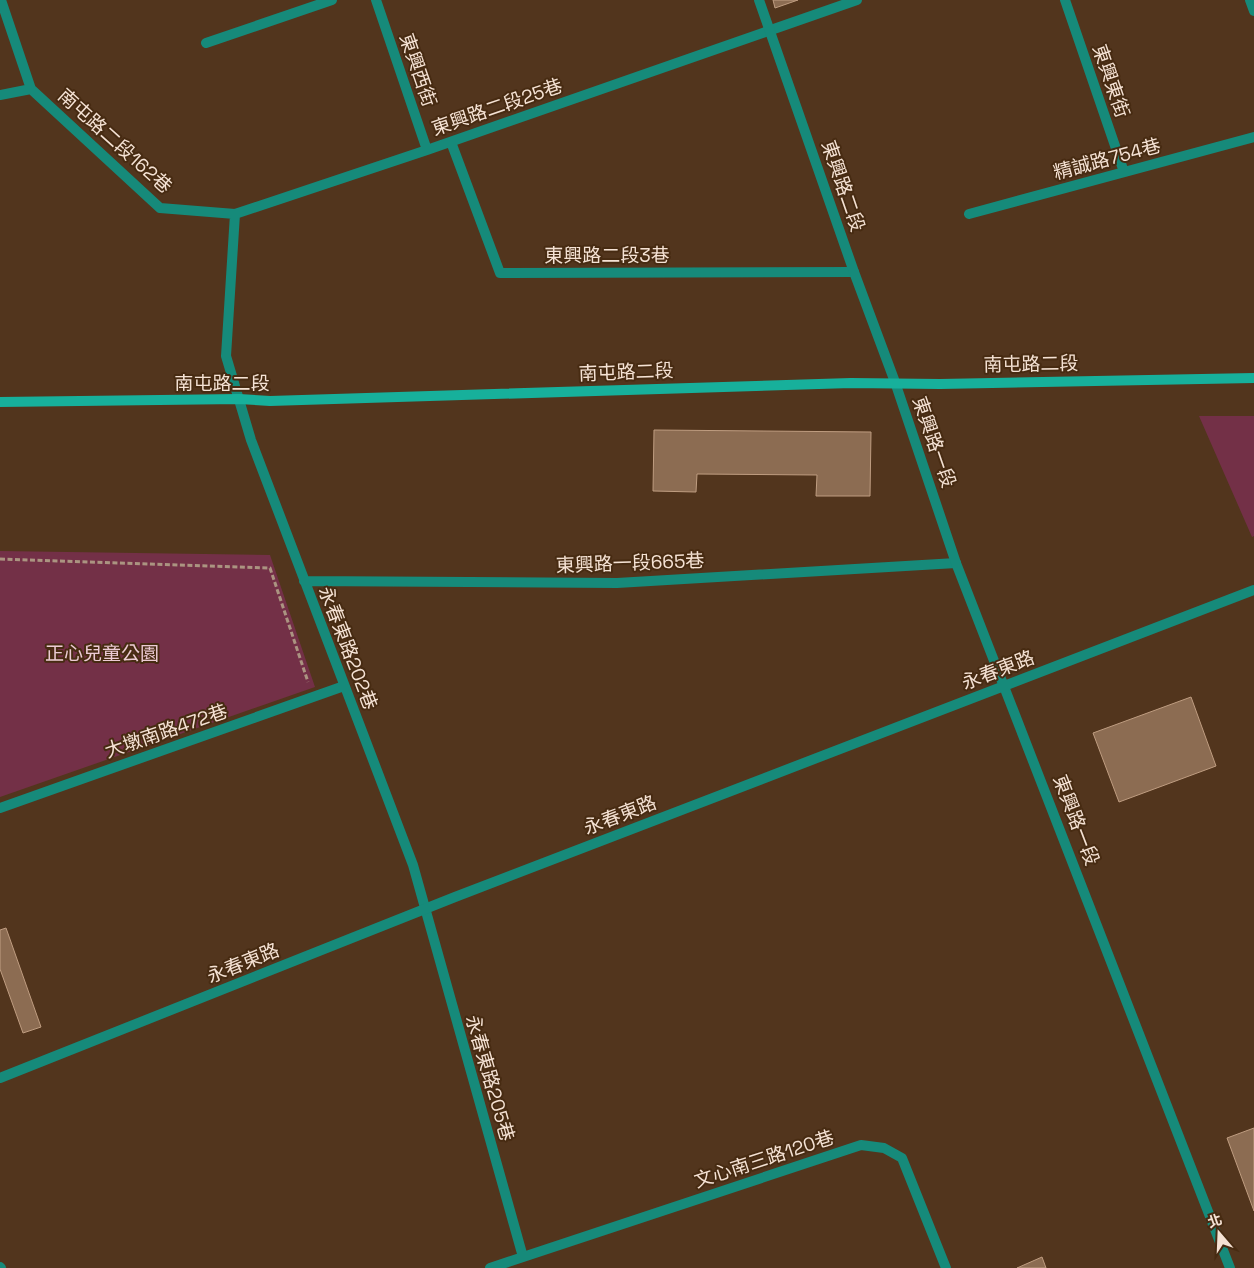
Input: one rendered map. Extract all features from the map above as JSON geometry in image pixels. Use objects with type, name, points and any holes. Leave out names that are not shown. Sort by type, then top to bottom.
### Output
[{"type":"main road","name":"南屯路二段","points":[[0,402],[239,399],[270,401],[841,383],[895,382],[940,384],[1254,378]]},
{"type":"street","points":[[0,94],[31,89],[1,0]]},
{"type":"street","points":[[206,43],[332,0]]},
{"type":"street","name":"東興西街","points":[[376,0],[428,150]]},
{"type":"street","name":"東興路二段","points":[[759,0],[854,272],[895,382]]},
{"type":"street","name":"東興路二段25巷","points":[[234,214],[452,142],[857,0]]},
{"type":"street","name":"東興東街","points":[[1065,0],[1124,172]]},
{"type":"street","points":[[1250,0],[1254,12]]},
{"type":"street","name":"南屯路二段162巷","points":[[31,89],[160,208],[234,214]]},
{"type":"street","name":"精誠路754巷","points":[[969,214],[1254,137]]},
{"type":"street","name":"東興路二段3巷","points":[[452,142],[500,273],[854,272]]},
{"type":"street","points":[[234,214],[226,356],[239,399]]},
{"type":"street","name":"東興路一段","points":[[895,382],[956,563],[1230,1268]]},
{"type":"street","name":"永春東路202巷","points":[[239,399],[250,440],[413,865],[424,910]]},
{"type":"street","name":"東興路一段665巷","points":[[304,581],[617,583],[956,563]]},
{"type":"street","name":"永春東路","points":[[0,1078],[424,910],[1254,590]]},
{"type":"street","name":"大墩南路472巷","points":[[0,808],[344,686]]},
{"type":"street","name":"永春東路205巷","points":[[424,910],[523,1257]]},
{"type":"street","name":"文心南三路120巷","points":[[490,1268],[861,1146],[884,1148],[902,1158],[946,1268]]},
{"type":"path","points":[[0,558],[270,568],[313,698]]},
{"type":"green space","points":[[1199,416],[1254,416],[1254,536],[1252,537]]},
{"type":"green space","name":"正心兒童公園","points":[[0,551],[270,555],[315,687],[0,797]]},
{"type":"building","points":[[773,0],[798,0],[775,8]]},
{"type":"building","points":[[654,430],[871,432],[870,496],[816,496],[817,475],[697,474],[696,492],[653,491]]},
{"type":"building","points":[[1191,697],[1216,766],[1119,802],[1093,733]]},
{"type":"building","points":[[6,928],[41,1027],[23,1033],[0,969],[0,930]]},
{"type":"building","points":[[1254,1128],[1254,1211],[1227,1138]]},
{"type":"building","points":[[1042,1257],[1046,1268],[1017,1268]]}]
